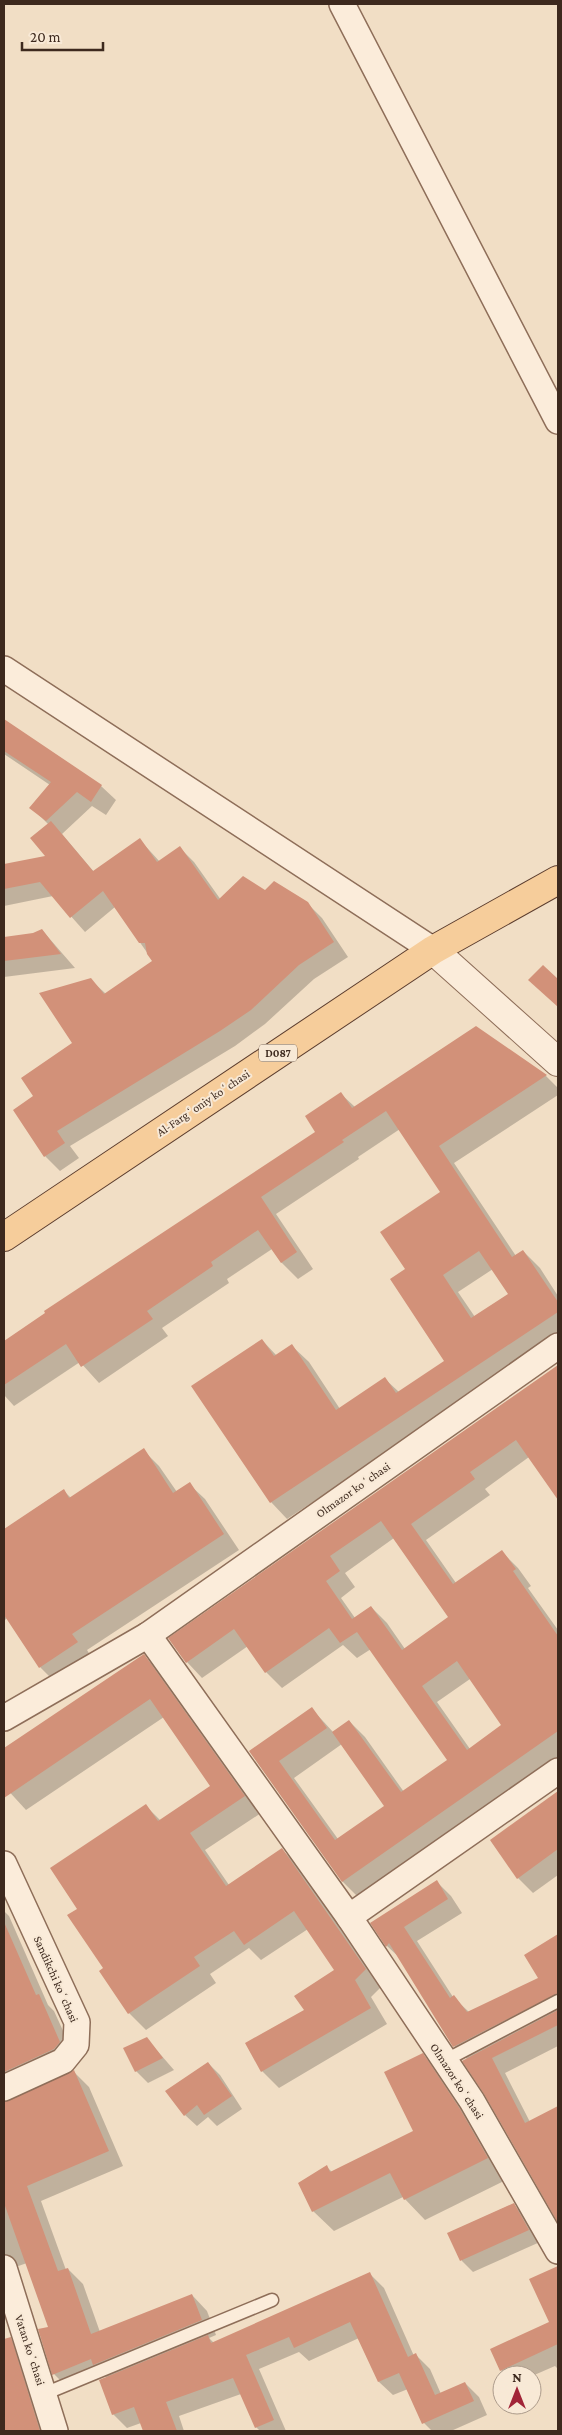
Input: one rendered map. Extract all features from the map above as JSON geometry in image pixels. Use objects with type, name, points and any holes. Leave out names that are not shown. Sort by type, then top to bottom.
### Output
[{"type":"main road","name":"Al-Fargʻoniy koʻchasi","points":[[4,1237],[433,950],[558,880]]},
{"type":"street","points":[[342,4],[558,421]]},
{"type":"street","points":[[4,669],[433,950],[558,1062]]},
{"type":"street","name":"Olmazor koʻchasi","points":[[4,1718],[148,1635],[558,1346]]},
{"type":"street","name":"Olmazor koʻchasi","points":[[148,1635],[349,1917],[472,2101],[558,2251]]},
{"type":"street","points":[[349,1917],[558,1770]]},
{"type":"street","name":"Sandikchi koʻchasi","points":[[4,1864],[77,2022],[76,2045],[63,2060],[4,2088]]},
{"type":"street","name":"Vatan koʻchasi","points":[[4,2268],[55,2431]]},
{"type":"lane","points":[[444,2060],[558,2001]]},
{"type":"lane","points":[[44,2394],[272,2300]]},
{"type":"building","points":[[4,719],[102,785],[91,802],[77,792],[46,821],[29,808],[51,782],[4,751]]},
{"type":"building","points":[[51,821],[93,871],[140,838],[157,862],[180,846],[218,900],[243,876],[265,890],[274,881],[308,902],[334,942],[299,965],[251,1010],[57,1131],[65,1143],[44,1157],[13,1110],[33,1096],[21,1078],[72,1043],[39,993],[91,978],[104,994],[152,961],[147,954],[145,943],[139,943],[103,891],[70,918],[40,882],[4,889],[4,864],[45,856],[30,838]]},
{"type":"building","points":[[42,929],[61,954],[4,961],[4,937],[33,933]]},
{"type":"building","points":[[543,965],[558,979],[558,1007],[528,980]]},
{"type":"building","points":[[476,1026],[547,1075],[439,1146],[512,1257],[523,1250],[558,1302],[558,1312],[270,1503],[191,1386],[262,1339],[274,1356],[292,1344],[336,1410],[385,1377],[396,1393],[444,1361],[390,1279],[405,1269],[380,1232],[440,1192],[386,1111],[342,1140],[344,1142],[261,1197],[297,1252],[281,1263],[258,1230],[211,1262],[213,1266],[147,1311],[153,1319],[81,1367],[66,1344],[4,1385],[4,1341],[45,1313],[44,1311],[315,1132],[305,1116],[341,1092],[352,1108]],"holes":[[[479,1251],[508,1294],[471,1318],[443,1275]]]},
{"type":"building","points":[[558,1365],[558,1500],[516,1440],[470,1472],[475,1479],[411,1524],[453,1584],[502,1550],[516,1569],[513,1571],[558,1636],[558,1731],[342,1882],[249,1751],[312,1707],[327,1728],[279,1761],[335,1840],[384,1806],[332,1732],[349,1720],[401,1792],[447,1760],[357,1632],[340,1643],[329,1628],[265,1673],[234,1629],[186,1663],[168,1638]],"holes":[[[381,1521],[448,1617],[402,1650],[371,1606],[352,1619],[326,1581],[340,1571],[330,1556]],[[457,1661],[501,1725],[467,1750],[422,1686]]]},
{"type":"building","points":[[144,1448],[173,1493],[190,1482],[224,1534],[72,1634],[78,1642],[39,1668],[4,1615],[4,1529],[64,1489],[69,1498]]},
{"type":"building","points":[[144,1654],[245,1796],[190,1833],[226,1886],[282,1848],[366,1969],[355,1980],[371,2008],[261,2072],[245,2043],[304,2010],[294,1996],[334,1970],[294,1911],[244,1945],[234,1931],[194,1957],[200,1966],[128,2014],[99,1971],[103,1968],[67,1915],[77,1909],[50,1868],[146,1804],[158,1821],[210,1786],[150,1699],[4,1798],[4,1748]]},
{"type":"building","points":[[558,1791],[558,1849],[517,1879],[490,1840]]},
{"type":"building","points":[[437,1880],[448,1899],[404,1927],[450,1998],[454,1995],[467,2012],[538,1978],[524,1955],[558,1934],[558,1993],[453,2047],[389,1943],[386,1947],[370,1923]]},
{"type":"building","points":[[4,1922],[36,1995],[39,1994],[60,2042],[54,2049],[4,2072]]},
{"type":"building","points":[[558,2010],[558,2025],[492,2058],[525,2123],[558,2106],[558,2223],[484,2094],[462,2061]]},
{"type":"building","points":[[147,2037],[163,2058],[135,2072],[123,2048]]},
{"type":"building","points":[[423,2053],[460,2109],[488,2158],[404,2200],[390,2173],[312,2212],[298,2183],[327,2165],[330,2172],[413,2131],[384,2072]]},
{"type":"building","points":[[208,2062],[232,2096],[204,2115],[197,2105],[184,2116],[165,2091]]},
{"type":"building","points":[[74,2070],[109,2151],[27,2186],[58,2271],[68,2268],[91,2334],[192,2294],[202,2320],[93,2365],[91,2359],[52,2375],[38,2329],[48,2327],[4,2203],[4,2102]]},
{"type":"building","points":[[514,2203],[529,2230],[460,2261],[447,2233]]},
{"type":"building","points":[[558,2266],[558,2344],[513,2365],[497,2365],[490,2349],[549,2322],[529,2279]]},
{"type":"building","points":[[370,2272],[408,2357],[416,2353],[435,2395],[465,2382],[474,2401],[422,2424],[399,2373],[378,2382],[350,2322],[294,2348],[289,2337],[246,2355],[274,2420],[255,2428],[233,2378],[166,2402],[177,2431],[143,2431],[134,2407],[112,2415],[99,2380],[208,2335],[211,2343]]},
{"type":"building","points":[[11,2337],[40,2431],[4,2431],[4,2339]]}]
